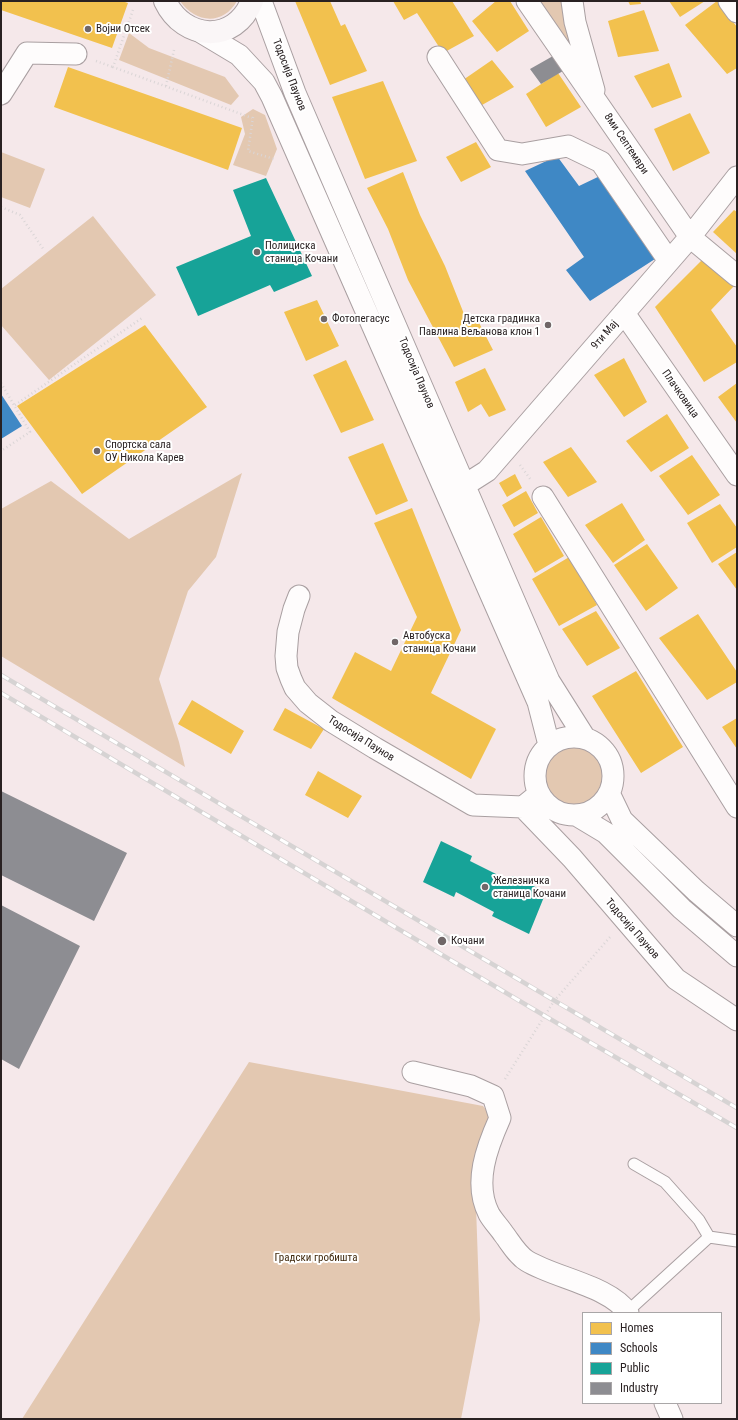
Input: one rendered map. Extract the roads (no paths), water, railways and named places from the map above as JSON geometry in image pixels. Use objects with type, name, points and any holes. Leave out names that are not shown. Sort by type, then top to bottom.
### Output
[{"type":"main road","points":[[165,1],[170,11],[178,20],[188,27],[199,31],[213,32],[227,28],[240,21],[249,10],[252,1]]},
{"type":"street","name":"Тодосија Паунов","points":[[262,1],[294,92],[550,681],[585,738]]},
{"type":"street","name":"8ми Септември","points":[[527,1],[690,237],[737,276]]},
{"type":"street","points":[[572,1],[575,22],[597,102]]},
{"type":"street","points":[[729,1],[737,12]]},
{"type":"street","name":"Тодосија Паунов","points":[[199,31],[239,55],[264,82],[272,97],[538,702],[549,745]]},
{"type":"street","points":[[1,94],[27,53],[76,54]]},
{"type":"street","points":[[438,57],[498,150],[522,154],[568,146],[601,162],[669,261]]},
{"type":"street","name":"9ти Мај","points":[[465,485],[487,472],[690,237],[737,177]]},
{"type":"street","name":"Плачковица","points":[[624,312],[737,475]]},
{"type":"street","points":[[543,497],[737,807]]},
{"type":"street","name":"Тодосија Паунов","points":[[299,596],[288,632],[286,656],[287,668],[295,688],[308,703],[331,721],[473,805],[531,800],[572,858],[676,979],[737,1020]]},
{"type":"street","points":[[571,737],[585,738],[597,744],[606,754],[612,767],[612,780],[609,793],[601,804],[589,812],[576,815],[562,813],[551,808],[543,800],[531,800],[536,765],[541,754],[549,745],[559,739],[571,737]]},
{"type":"street","points":[[609,793],[622,820],[696,891],[737,926]]},
{"type":"street","points":[[576,815],[606,833],[682,909],[737,956]]},
{"type":"street","points":[[413,1072],[472,1086],[493,1096],[500,1118],[489,1143],[483,1169],[482,1192],[489,1214],[513,1247],[526,1260],[608,1296],[628,1312]]},
{"type":"street","points":[[665,1404],[672,1419]]},
{"type":"lane","points":[[634,1164],[665,1182],[700,1220],[709,1237]]},
{"type":"lane","points":[[628,1312],[709,1237]]},
{"type":"lane","points":[[709,1237],[737,1241]]},
{"type":"railway","points":[[1,675],[737,1108]]},
{"type":"railway","points":[[1,693],[545,1016],[737,1128]]},
{"type":"place","name":"Војни Отсек","points":[[88,29]]},
{"type":"place","name":"Полициска станица Кочани","points":[[257,252]]},
{"type":"place","name":"Фотопегасус","points":[[324,319]]},
{"type":"place","name":"Детска градинка Павлина Вељанова клон 1","points":[[548,325]]},
{"type":"place","name":"Спортска сала ОУ Никола Карев","points":[[97,451]]},
{"type":"place","name":"Автобуска станица Кочани","points":[[395,642]]},
{"type":"place","name":"Железничка станица Кочани","points":[[485,887]]},
{"type":"place","name":"Кочани","points":[[442,941]]},
{"type":"park label","name":"Градски гробишта","points":[[316,1258]]}]
